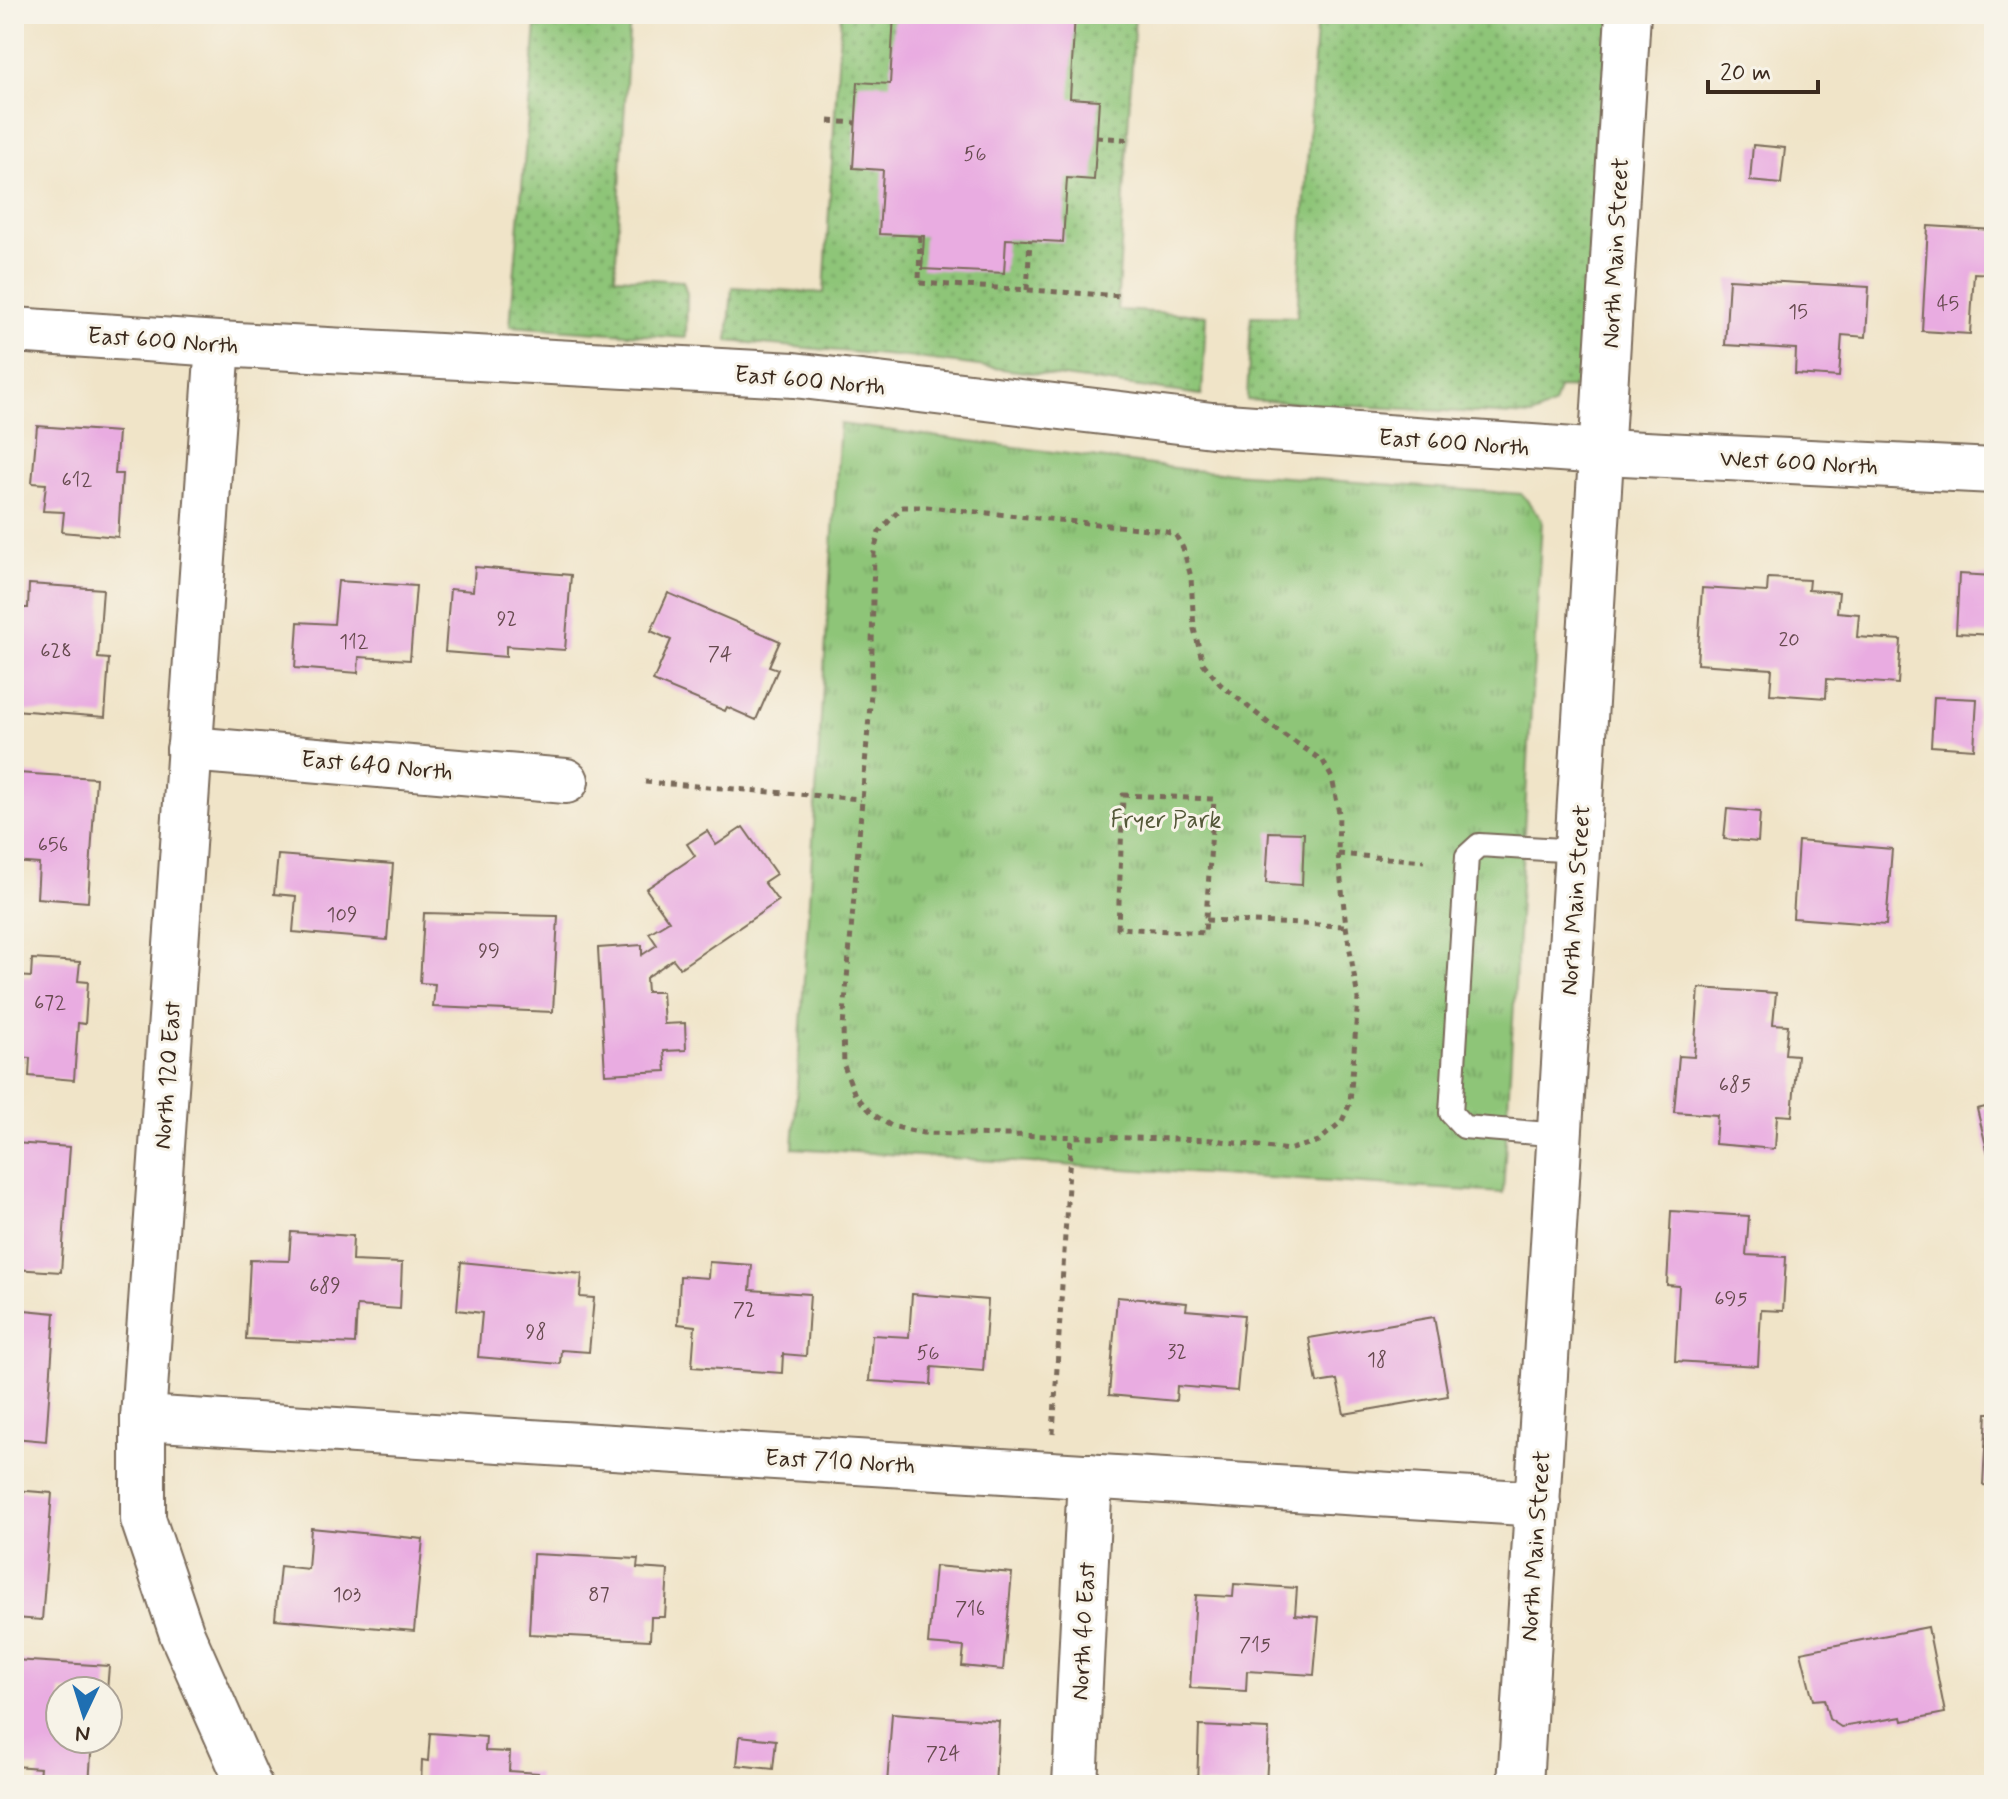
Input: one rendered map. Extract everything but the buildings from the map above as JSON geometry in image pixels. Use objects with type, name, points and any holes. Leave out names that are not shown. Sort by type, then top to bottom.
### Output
[{"type":"street","name":"North Main Street","points":[[1520,1785],[1628,14]]},
{"type":"street","name":"East 600 North","points":[[14,330],[794,375],[1212,425],[1603,452]]},
{"type":"street","name":"North 120 East","points":[[218,344],[143,1418],[143,1519],[182,1634],[249,1785]]},
{"type":"street","name":"West 600 North","points":[[1603,452],[1994,471]]},
{"type":"street","name":"East 640 North","points":[[189,749],[566,781]]},
{"type":"street","name":"East 710 North","points":[[143,1418],[1538,1504]]},
{"type":"street","name":"North 40 East","points":[[1075,1785],[1090,1476]]},
{"type":"lane","points":[[1561,1135],[1464,1127],[1451,1113],[1467,856],[1479,845],[1579,851]]},
{"type":"path","points":[[862,14],[894,16]]},
{"type":"path","points":[[829,121],[856,123]]},
{"type":"path","points":[[1097,137],[1132,140]]},
{"type":"path","points":[[920,236],[919,283],[1122,296]]},
{"type":"path","points":[[1027,290],[1030,241]]},
{"type":"path","points":[[902,507],[927,507],[1175,534],[1183,548],[1191,577],[1194,629],[1203,663],[1220,684],[1323,761],[1332,778],[1339,813],[1338,854],[1346,926],[1358,999],[1350,1103],[1342,1121],[1319,1141],[1288,1150],[1214,1140],[923,1133],[891,1126],[873,1114],[855,1095],[844,1066],[843,1027],[861,799],[871,693],[874,552],[879,532],[902,507]]},
{"type":"path","points":[[645,782],[861,799]]},
{"type":"path","points":[[1123,795],[1214,799],[1206,920],[1205,933],[1118,928],[1123,795]]},
{"type":"path","points":[[1338,854],[1424,861]]},
{"type":"path","points":[[1206,920],[1346,926]]},
{"type":"path","points":[[1053,1447],[1071,1136]]},
{"type":"green space","points":[[537,14],[630,14],[615,277],[683,281],[687,294],[686,338],[510,326]]},
{"type":"green space","points":[[841,14],[1135,14],[1117,310],[1206,315],[1202,395],[917,358],[728,341],[732,287],[824,293]]},
{"type":"green space","points":[[1317,14],[1612,14],[1592,389],[1559,388],[1554,405],[1532,416],[1247,400],[1251,316],[1297,317]]},
{"type":"green space","name":"Fryer Park","points":[[840,424],[1190,470],[1522,494],[1542,520],[1503,1193],[793,1148]]}]
